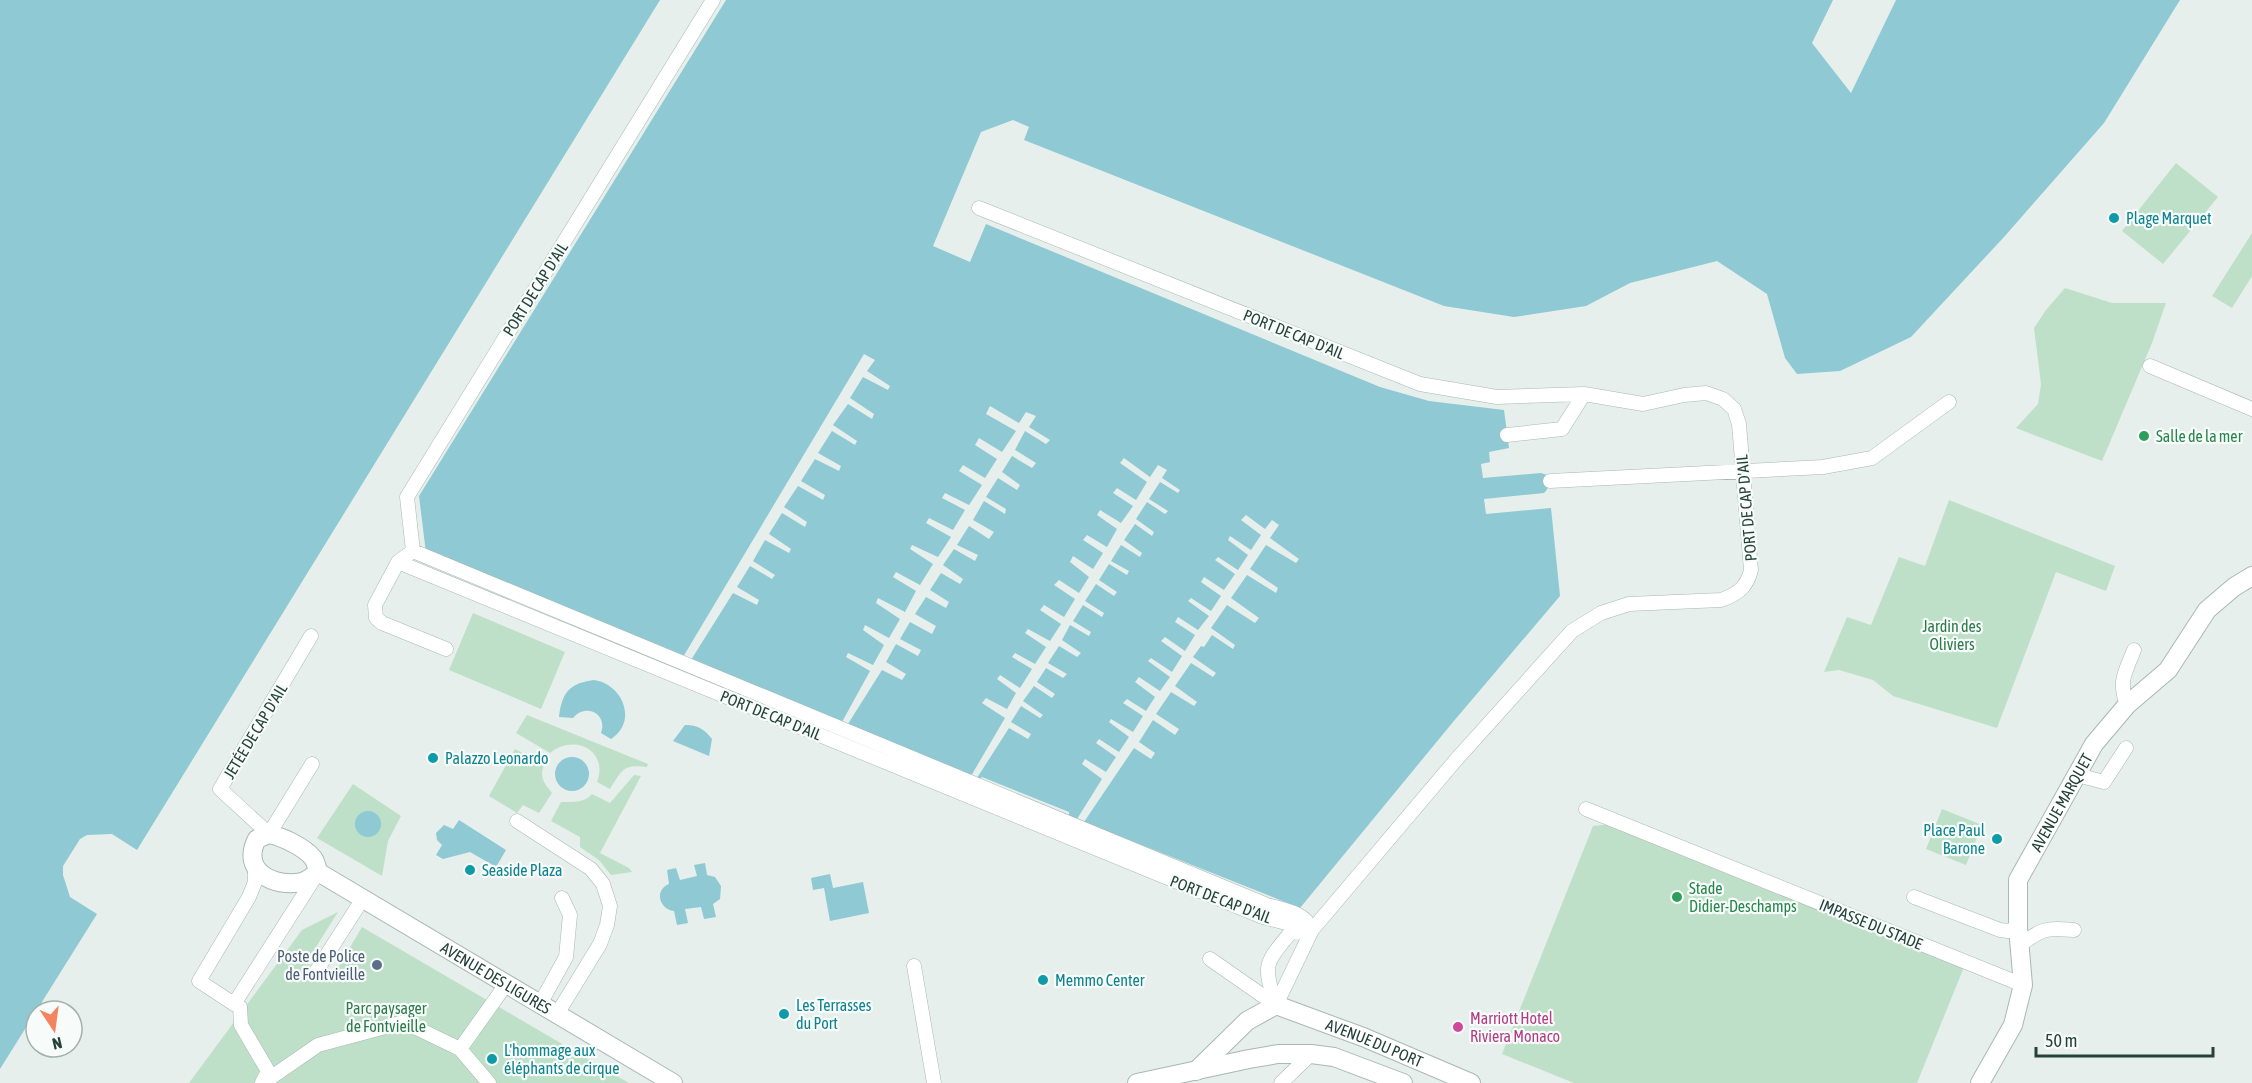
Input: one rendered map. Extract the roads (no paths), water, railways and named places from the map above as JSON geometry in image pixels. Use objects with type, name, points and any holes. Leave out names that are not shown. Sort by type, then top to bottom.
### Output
[{"type":"street","name":"AVENUE MARQUET","points":[[1980,1083],[2013,1025],[2023,985],[2018,880],[2094,744],[2127,705],[2168,670],[2207,610],[2234,587],[2252,576]]},
{"type":"street","points":[[270,834],[257,839],[251,850],[255,866],[266,877],[294,883],[305,881],[318,873]]},
{"type":"street","name":"AVENUE DES LIGURES","points":[[270,834],[278,836],[314,859],[318,873],[507,983],[670,1082]]},
{"type":"street","points":[[1196,1071],[1247,1021],[1276,1005]]},
{"type":"street","name":"AVENUE DU PORT","points":[[1276,1005],[1363,1037],[1472,1083]]},
{"type":"street","points":[[1137,1083],[1278,1054],[1311,1054],[1334,1058],[1403,1083]]},
{"type":"lane","name":"PORT DE CAP D'AIL","points":[[413,551],[407,498],[713,0]]},
{"type":"lane","name":"PORT DE CAP D'AIL","points":[[398,562],[1263,918],[1312,930],[1455,761],[1572,631],[1601,614],[1629,604],[1721,600],[1733,596],[1749,580],[1751,570],[1739,424],[1734,409],[1723,399],[1706,393],[1684,395],[1643,404],[1584,394],[1497,397],[1420,384],[979,208]]},
{"type":"lane","points":[[2150,366],[2252,409]]},
{"type":"lane","points":[[1507,435],[1562,429],[1584,394]]},
{"type":"lane","points":[[1550,481],[1823,467],[1872,458],[1949,402]]},
{"type":"lane","points":[[446,649],[382,623],[376,618],[375,605],[398,562],[413,551],[1267,905],[1301,916],[1309,922],[1312,930],[1276,1005]]},
{"type":"lane","name":"JETÉE DE CAP D'AIL","points":[[270,834],[220,789],[311,636]]},
{"type":"lane","points":[[2127,705],[2121,690],[2122,681],[2134,650]]},
{"type":"lane","points":[[2077,775],[2104,782],[2126,748]]},
{"type":"lane","points":[[270,834],[312,764]]},
{"type":"lane","name":"IMPASSE DU STADE","points":[[1586,808],[2023,985]]},
{"type":"lane","points":[[517,821],[591,869],[603,884],[610,906],[607,925],[600,944],[557,1014]]},
{"type":"lane","points":[[255,866],[255,882],[249,897],[200,981],[240,1007],[241,1025],[267,1071],[262,1083]]},
{"type":"lane","points":[[234,1004],[318,873]]},
{"type":"lane","points":[[1914,897],[2019,937],[2052,928],[2074,930]]},
{"type":"lane","points":[[540,1004],[566,957],[570,915],[562,898]]},
{"type":"lane","points":[[317,970],[362,900]]},
{"type":"lane","points":[[1276,1005],[1266,974],[1272,956],[1292,932],[1312,930]]},
{"type":"lane","points":[[1210,959],[1276,1005]]},
{"type":"lane","points":[[914,966],[934,1083]]},
{"type":"lane","points":[[460,1049],[507,983]]},
{"type":"lane","points":[[262,1083],[318,1045],[404,1022],[460,1049],[489,1083]]},
{"type":"lane","points":[[1281,1083],[1311,1054]]},
{"type":"water","points":[[0,0],[660,0],[137,850],[112,834],[87,835],[80,839],[63,866],[63,875],[70,897],[97,914],[44,999],[24,999],[24,1031],[0,1069]]},
{"type":"water","points":[[726,0],[2180,0],[2104,123],[2004,237],[1911,337],[1840,371],[1797,374],[1785,358],[1767,294],[1717,261],[1630,283],[1586,306],[1514,317],[1444,306],[1024,140],[1029,127],[1013,120],[981,132],[933,246],[970,262],[986,224],[1380,387],[1429,401],[1504,410],[1509,448],[1489,452],[1490,462],[1481,464],[1483,478],[1541,473],[1547,475],[1549,484],[1544,493],[1484,499],[1486,514],[1551,508],[1560,596],[1300,908],[1069,816],[1069,812],[982,777],[980,779],[426,553],[419,496]]},
{"type":"water","points":[[594,680],[613,689],[624,705],[624,723],[611,739],[601,733],[601,720],[594,712],[583,711],[573,718],[559,717],[562,701],[569,690],[573,686]]},
{"type":"water","points":[[685,725],[700,728],[712,739],[709,756],[673,741]]},
{"type":"water","points":[[572,757],[584,762],[589,774],[584,786],[572,791],[560,786],[555,774],[560,762]]},
{"type":"water","points":[[368,811],[377,815],[381,824],[377,833],[368,837],[359,833],[355,824],[359,815]]},
{"type":"water","points":[[459,820],[506,850],[496,867],[470,852],[443,859],[436,855],[442,845],[437,840],[436,833],[444,825],[453,829]]},
{"type":"water","points":[[705,863],[707,875],[715,877],[721,886],[720,899],[713,904],[716,917],[704,919],[701,907],[685,909],[688,923],[677,925],[674,911],[665,907],[660,899],[661,890],[669,884],[667,870],[676,868],[680,880],[697,876],[694,865]]},
{"type":"water","points":[[830,874],[833,888],[863,882],[869,913],[830,921],[824,888],[813,890],[811,878]]},
{"type":"place","name":"Plage Marquet","points":[[2114,218]]},
{"type":"place","name":"Salle de la mer","points":[[2144,436]]},
{"type":"place","name":"Palazzo Leonardo","points":[[433,758]]},
{"type":"place","name":"Place Paul Barone","points":[[1997,839]]},
{"type":"place","name":"Seaside Plaza","points":[[470,870]]},
{"type":"place","name":"Stade Didier-Deschamps","points":[[1677,897]]},
{"type":"place","name":"Poste de Police de Fontvieille","points":[[377,965]]},
{"type":"place","name":"Memmo Center","points":[[1043,980]]},
{"type":"place","name":"Les Terrasses du Port","points":[[784,1014]]},
{"type":"place","name":"Marriott Hotel Riviera Monaco","points":[[1458,1027]]},
{"type":"place","name":"L'hommage aux éléphants de cirque","points":[[492,1059]]},
{"type":"park label","name":"Jardin des Oliviers","points":[[1952,635]]},
{"type":"park label","name":"Parc paysager de Fontvieille","points":[[386,1017]]}]
